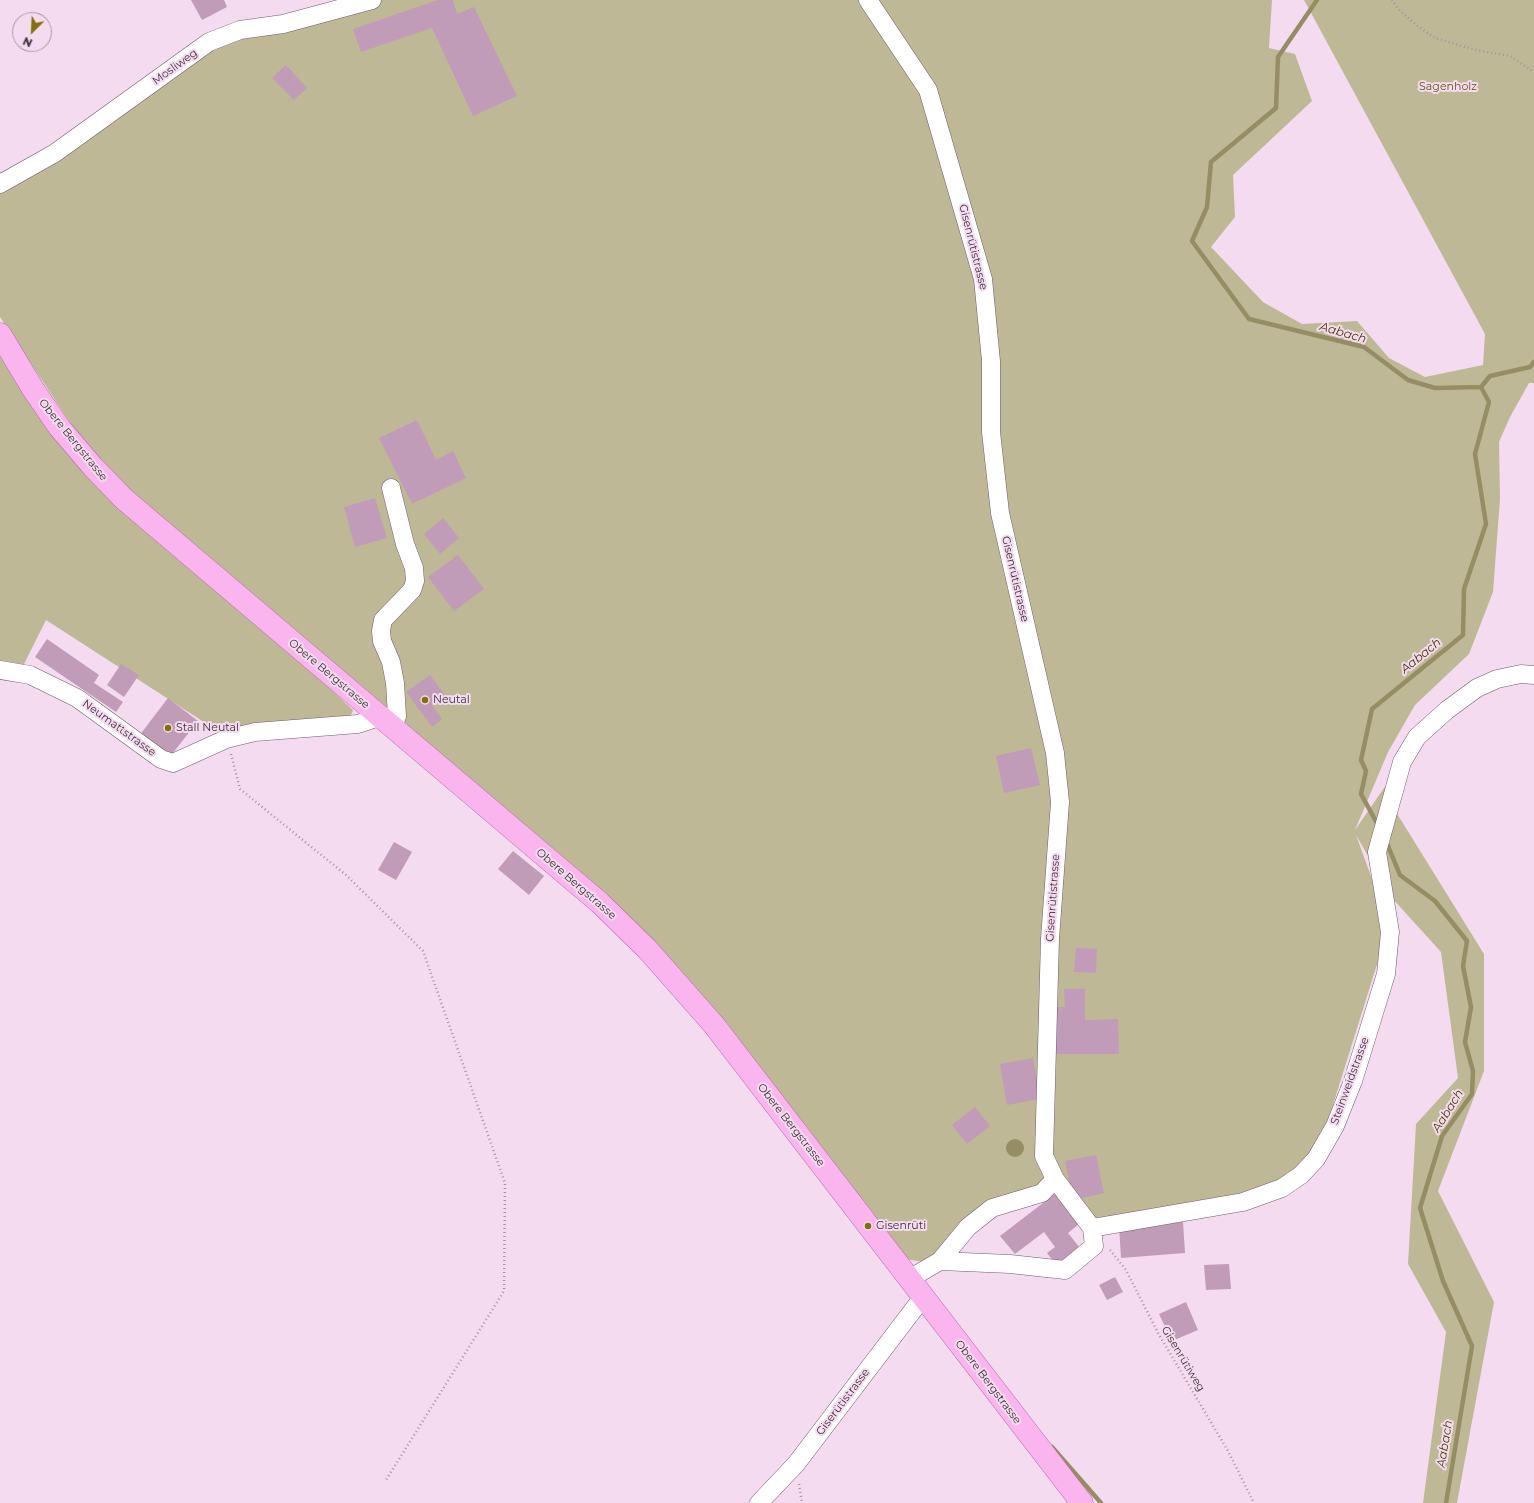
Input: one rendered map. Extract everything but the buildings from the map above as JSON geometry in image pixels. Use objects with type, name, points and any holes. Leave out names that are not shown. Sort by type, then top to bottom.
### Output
[{"type":"main road","name":"Obere Bergstrasse","points":[[0,334],[50,414],[103,478],[124,499],[600,903],[648,949],[714,1025],[1082,1503]]},
{"type":"street","name":"Mosliweg","points":[[0,184],[55,153],[209,42],[240,30],[283,24],[372,0]]},
{"type":"street","name":"Gisenrütistrasse","points":[[868,0],[928,90],[983,279],[991,361],[991,432],[1000,513],[1055,753],[1060,802],[1050,939],[1044,1156],[1055,1179]]},
{"type":"street","points":[[386,722],[397,716],[395,683],[390,662],[382,641],[382,620],[412,590],[415,581],[414,568],[405,544],[391,488]]},
{"type":"street","name":"Neumattstrasse","points":[[0,670],[30,675],[77,698],[161,759],[173,763],[226,739],[255,732],[386,722]]},
{"type":"street","name":"Steinweidstrasse","points":[[1092,1228],[1243,1202],[1282,1188],[1301,1175],[1316,1159],[1335,1126],[1353,1081],[1386,974],[1390,932],[1377,852],[1402,762],[1417,737],[1447,710],[1477,688],[1497,679],[1522,674],[1534,676]]},
{"type":"street","points":[[909,1279],[940,1261],[968,1227],[992,1208],[1042,1193],[1055,1179],[1092,1228],[1094,1246],[1065,1270],[1010,1264],[940,1261]]},
{"type":"street","name":"Giserütistrasse","points":[[759,1503],[796,1464],[923,1297]]},
{"type":"path","points":[[1392,0],[1399,10],[1415,24],[1435,38],[1476,50],[1510,56],[1534,72]]},
{"type":"path","points":[[226,739],[240,789],[346,875],[423,951],[505,1183],[504,1291],[386,1480]]},
{"type":"path","name":"Gisenrütiweg","points":[[1092,1228],[1126,1270],[1158,1333],[1228,1451],[1254,1503]]},
{"type":"green space","name":"Sagenholz","points":[[372,0],[1272,0],[1269,48],[1295,54],[1312,101],[1233,175],[1235,217],[1211,247],[1263,302],[1302,324],[1357,321],[1389,358],[1425,377],[1483,365],[1485,334],[1304,0],[1534,0],[1534,383],[1529,383],[1510,417],[1499,442],[1500,499],[1493,592],[1469,654],[1415,705],[1388,752],[1355,830],[1402,762],[1391,804],[1484,954],[1484,1071],[1438,1191],[1494,1302],[1457,1503],[1423,1503],[1446,1332],[1408,1264],[1416,1124],[1458,1078],[1441,952],[1392,898],[1356,835],[1389,926],[1316,1159],[1282,1188],[1092,1228],[1055,1179],[968,1227],[940,1261],[923,1262],[905,1259],[714,1025],[553,864],[93,457],[0,317],[0,179],[209,42]]},
{"type":"green space","points":[[0,352],[38,415],[353,710],[350,718],[224,735],[46,620],[23,666],[0,664]]},
{"type":"shaded area","points":[[1015,1139],[1021,1142],[1024,1148],[1021,1154],[1015,1157],[1009,1154],[1006,1148],[1009,1142]]},
{"type":"waterway","name":"Aabach","points":[[1317,0],[1278,57],[1276,108],[1211,162],[1207,207],[1192,241],[1249,319],[1364,347],[1408,380],[1435,388],[1481,387]]},
{"type":"waterway","points":[[1481,387],[1490,376],[1530,367],[1534,362]]},
{"type":"waterway","name":"Aabach","points":[[1379,827],[1361,794],[1366,771],[1361,760],[1372,709],[1463,635],[1464,589],[1486,524],[1475,454],[1489,402],[1481,387]]},
{"type":"waterway","name":"Aabach","points":[[1386,841],[1400,875],[1435,901],[1467,941],[1463,966],[1471,1007],[1465,1042],[1473,1071],[1472,1094],[1442,1136],[1420,1208],[1443,1281],[1472,1346],[1446,1503]]},
{"type":"waterway","points":[[1052,1447],[1101,1503]]},
{"type":"place","name":"Neutal","points":[[425,700]]},
{"type":"place","name":"Stall Neutal","points":[[168,728]]},
{"type":"place","name":"Gisenrüti","points":[[868,1226]]}]
